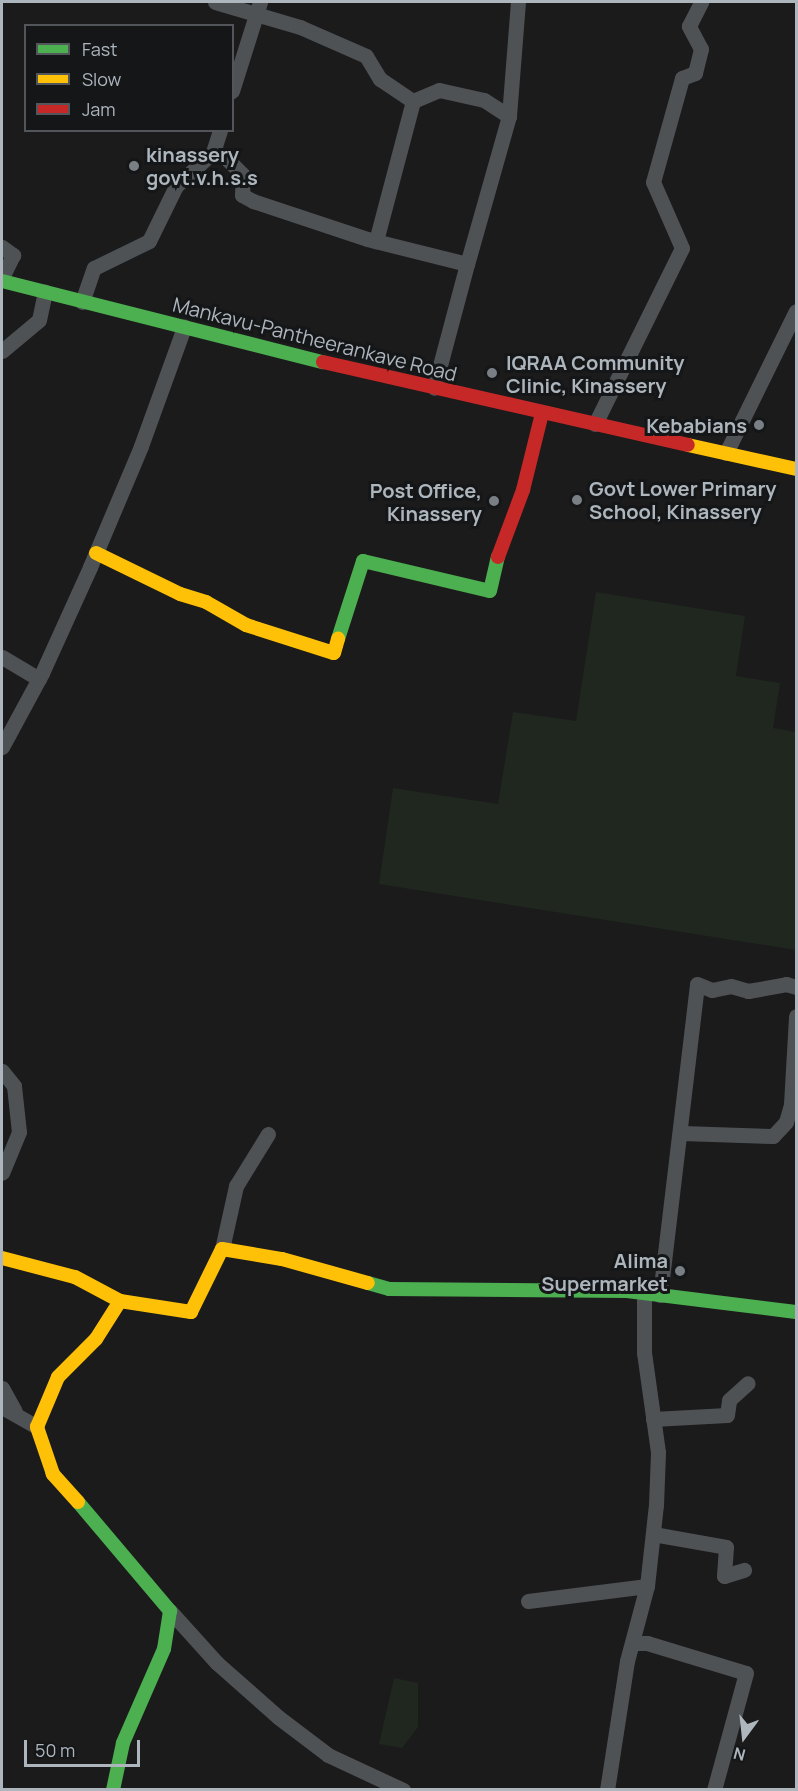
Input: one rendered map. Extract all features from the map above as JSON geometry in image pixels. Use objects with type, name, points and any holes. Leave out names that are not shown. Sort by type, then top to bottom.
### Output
[{"type":"street","points":[[215,2],[258,9],[366,56],[380,79],[413,101]]},
{"type":"street","points":[[434,388],[509,116],[518,2]]},
{"type":"street","points":[[596,424],[682,248],[653,182],[682,78],[695,73],[701,49],[689,26],[700,2]]},
{"type":"street","points":[[234,85],[258,9]]},
{"type":"street","points":[[413,101],[439,90],[484,100],[509,116]]},
{"type":"street","points":[[376,241],[413,101]]},
{"type":"street","points":[[82,302],[94,268],[149,241],[176,186],[213,152],[219,132]]},
{"type":"street","points":[[213,152],[223,155],[243,175],[242,195],[308,221],[467,264]]},
{"type":"street","points":[[2,247],[13,255],[2,280]]},
{"type":"street","name":"Mankavu-Pantheerankave Road","points":[[2,280],[82,302],[434,388],[796,469]]},
{"type":"street","points":[[2,351],[39,320],[45,292]]},
{"type":"street","points":[[726,453],[796,311]]},
{"type":"street","points":[[2,747],[39,679],[96,554],[141,446],[184,327]]},
{"type":"street","points":[[96,554],[180,594],[206,602],[246,625],[334,653],[363,561],[490,591],[500,548],[523,490],[542,412]]},
{"type":"street","points":[[2,657],[39,679]]},
{"type":"street","points":[[660,1294],[682,1133],[697,984],[712,990],[731,986],[748,991],[786,984],[796,987]]},
{"type":"street","points":[[682,1133],[773,1136],[786,1122],[790,1104],[796,1016]]},
{"type":"street","points":[[2,1071],[14,1086],[19,1132],[2,1173]]},
{"type":"street","points":[[2,1258],[75,1277],[120,1301],[191,1312],[222,1249],[236,1186],[268,1134]]},
{"type":"street","points":[[222,1249],[282,1259],[389,1290],[644,1293],[796,1312]]},
{"type":"street","points":[[608,1790],[621,1694],[647,1586],[653,1534],[658,1452],[653,1419],[651,1379],[644,1353],[644,1293]]},
{"type":"street","points":[[37,1427],[58,1377],[96,1339],[120,1301]]},
{"type":"street","points":[[653,1419],[727,1415],[729,1400],[748,1383]]},
{"type":"street","points":[[2,1388],[8,1409],[37,1427],[52,1473],[130,1559],[170,1611],[217,1663],[278,1717],[328,1755],[403,1790]]},
{"type":"street","points":[[653,1534],[726,1547],[724,1576],[744,1570]]},
{"type":"street","points":[[528,1601],[647,1586]]},
{"type":"street","points":[[113,1790],[123,1743],[164,1649],[170,1611]]},
{"type":"street","points":[[633,1643],[653,1644],[746,1673],[714,1790]]},
{"type":"shaded area","points":[[596,592],[745,616],[736,676],[780,683],[773,728],[796,732],[796,950],[379,884],[393,788],[498,804],[513,712],[576,721]]},
{"type":"shaded area","points":[[394,1678],[418,1683],[418,1727],[402,1748],[379,1744]]},
{"type":"traffic: fast","points":[[2,281],[323,362]]},
{"type":"traffic: fast","points":[[338,639],[363,561],[490,591],[498,557]]},
{"type":"traffic: fast","points":[[368,1283],[389,1289],[627,1291],[796,1312]]},
{"type":"traffic: fast","points":[[78,1502],[170,1611],[164,1649],[123,1743],[113,1790]]},
{"type":"traffic: slow","points":[[688,445],[796,469]]},
{"type":"traffic: slow","points":[[96,553],[180,594],[206,602],[246,625],[334,653],[338,639]]},
{"type":"traffic: slow","points":[[2,1258],[75,1277],[120,1301],[191,1312],[222,1249],[282,1259],[368,1283]]},
{"type":"traffic: slow","points":[[78,1502],[53,1474],[37,1427],[58,1377],[96,1339],[120,1301]]},
{"type":"traffic: jam","points":[[323,362],[688,445]]},
{"type":"traffic: jam","points":[[498,557],[523,490],[542,413]]},
{"type":"place","name":"kinassery govt.v.h.s.s","points":[[134,166]]},
{"type":"place","name":"IQRAA Community Clinic, Kinassery","points":[[492,373]]},
{"type":"place","name":"Kebabians","points":[[759,425]]},
{"type":"place","name":"Govt Lower Primary School, Kinassery","points":[[577,500]]},
{"type":"place","name":"Post Office, Kinassery","points":[[494,501]]},
{"type":"place","name":"Alima Supermarket","points":[[680,1271]]}]
